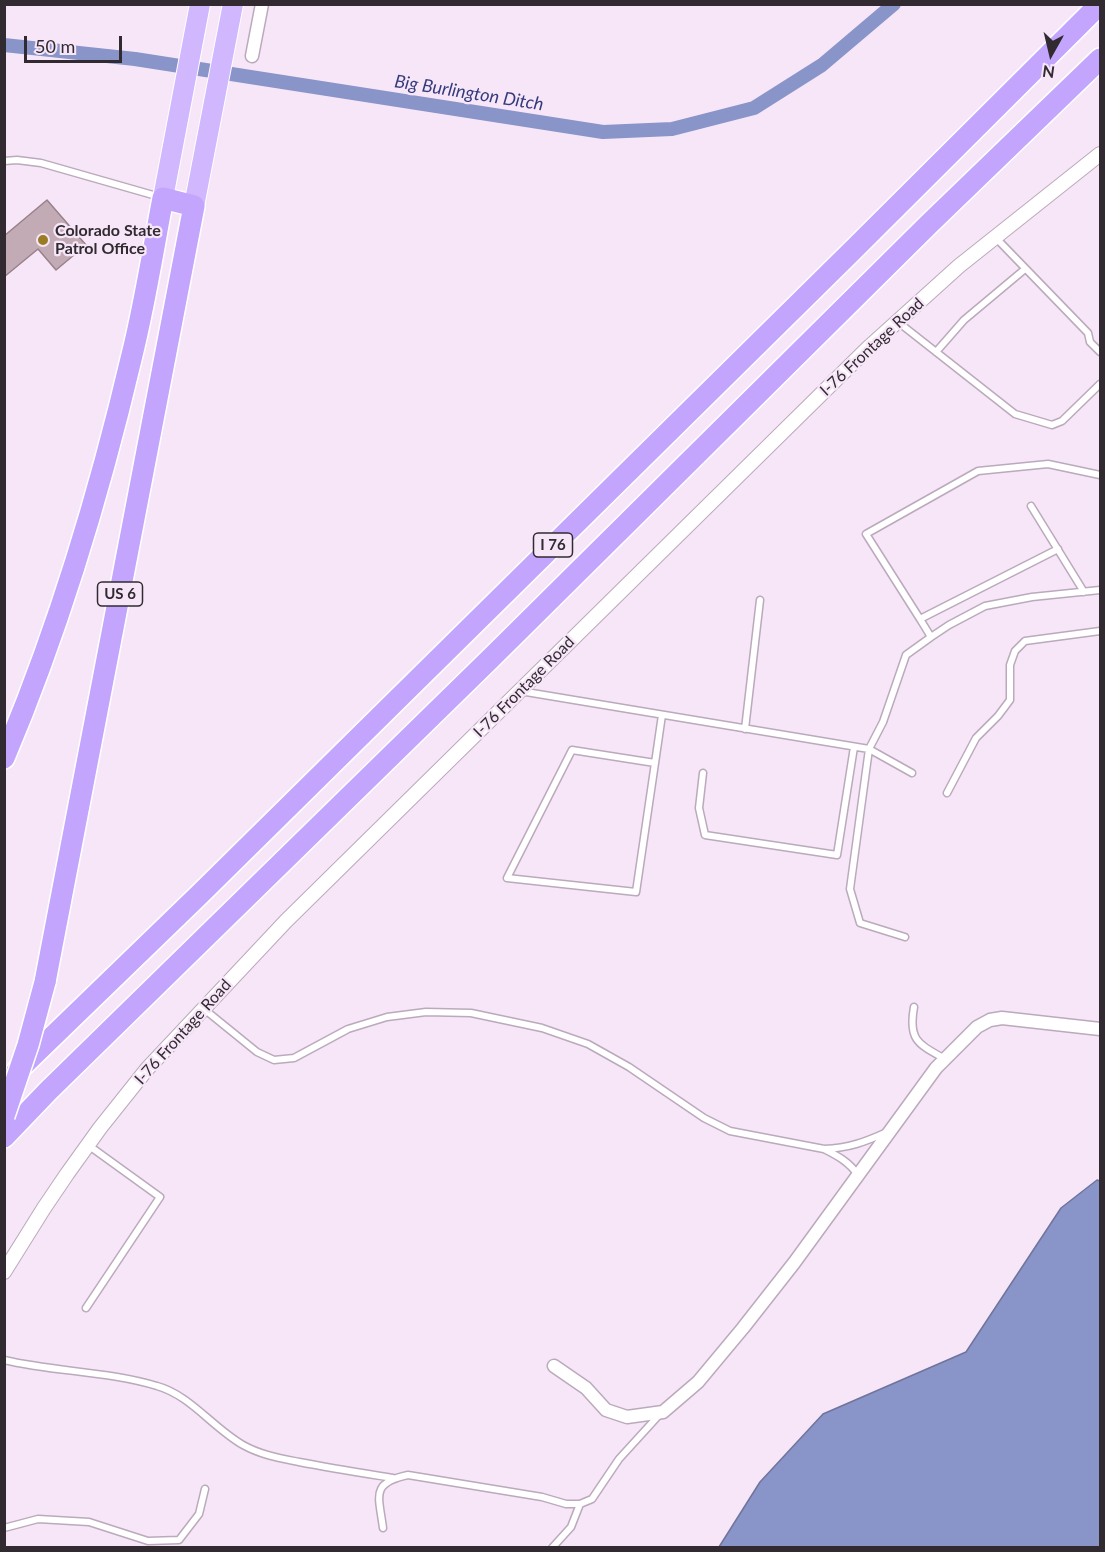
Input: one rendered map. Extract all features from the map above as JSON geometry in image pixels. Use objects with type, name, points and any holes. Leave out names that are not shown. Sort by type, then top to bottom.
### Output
[{"type":"highway","points":[[4,758],[18,726],[67,589],[133,353],[201,4]]},
{"type":"highway","name":"US 6","points":[[4,1116],[28,1045],[45,982],[233,4]]},
{"type":"highway","name":"I 76","points":[[4,1084],[845,259],[1101,4]]},
{"type":"highway","name":"I 76","points":[[4,1137],[920,232],[1101,59]]},
{"type":"highway","points":[[163,198],[194,206]]},
{"type":"street","points":[[252,56],[262,4]]},
{"type":"street","name":"I-76 Frontage Road","points":[[4,1272],[44,1208],[88,1145],[147,1069],[286,921],[867,349],[959,266],[1101,154]]},
{"type":"street","points":[[554,1366],[586,1388],[606,1410],[627,1417],[663,1412],[698,1383],[743,1328],[794,1263],[930,1075],[976,1027],[990,1020],[1002,1018],[1101,1029]]},
{"type":"lane","points":[[4,161],[41,163],[163,198]]},
{"type":"lane","points":[[995,237],[1088,333],[1090,342],[1101,352]]},
{"type":"lane","points":[[936,352],[964,320],[1025,269]]},
{"type":"lane","points":[[898,321],[1015,414],[1052,425],[1062,421],[1101,384]]},
{"type":"lane","points":[[932,637],[866,534],[978,471],[1048,464],[1101,475]]},
{"type":"lane","points":[[1031,506],[1084,592]]},
{"type":"lane","points":[[920,619],[1058,549]]},
{"type":"lane","points":[[905,937],[860,923],[850,889],[869,749],[883,722],[906,655],[949,625],[985,606],[1032,597],[1101,590]]},
{"type":"lane","points":[[745,729],[760,600]]},
{"type":"lane","points":[[947,793],[976,738],[1010,700],[1010,665],[1015,651],[1025,641],[1101,631]]},
{"type":"lane","points":[[519,691],[869,749],[912,773]]},
{"type":"lane","points":[[656,763],[572,750],[507,878],[636,892],[656,763],[662,715]]},
{"type":"lane","points":[[703,773],[699,808],[705,835],[837,855],[854,747]]},
{"type":"lane","points":[[914,1007],[912,1031],[921,1045],[945,1059]]},
{"type":"lane","points":[[204,1009],[257,1052],[274,1060],[294,1058],[348,1029],[387,1017],[426,1012],[471,1013],[542,1028],[588,1044],[629,1067],[704,1118],[730,1131],[824,1149],[863,1143],[890,1131]]},
{"type":"lane","points":[[86,1308],[160,1197],[88,1145]]},
{"type":"lane","points":[[824,1149],[843,1158],[858,1175]]},
{"type":"lane","points":[[4,1360],[159,1386],[180,1396],[212,1423],[260,1454],[393,1478]]},
{"type":"lane","points":[[383,1528],[379,1495],[382,1485],[393,1478],[408,1475],[542,1497],[566,1504],[580,1504],[592,1499],[619,1459],[663,1412]]},
{"type":"lane","points":[[4,1528],[38,1519],[89,1522],[148,1541],[179,1540],[199,1514],[205,1489]]},
{"type":"lane","points":[[552,1548],[571,1527],[580,1504]]},
{"type":"water","points":[[1097,1180],[1100,1181],[1100,1547],[719,1547],[760,1482],[823,1414],[966,1352],[1061,1208]]},
{"type":"building","name":"Colorado State Patrol Office","points":[[47,200],[86,245],[56,270],[38,249],[4,277],[4,236]]},
{"type":"waterway","name":"Big Burlington Ditch","points":[[4,45],[135,59],[603,132],[672,129],[754,108],[822,65],[894,4]]},
{"type":"place","name":"Colorado State Patrol Office","points":[[43,240]]}]
